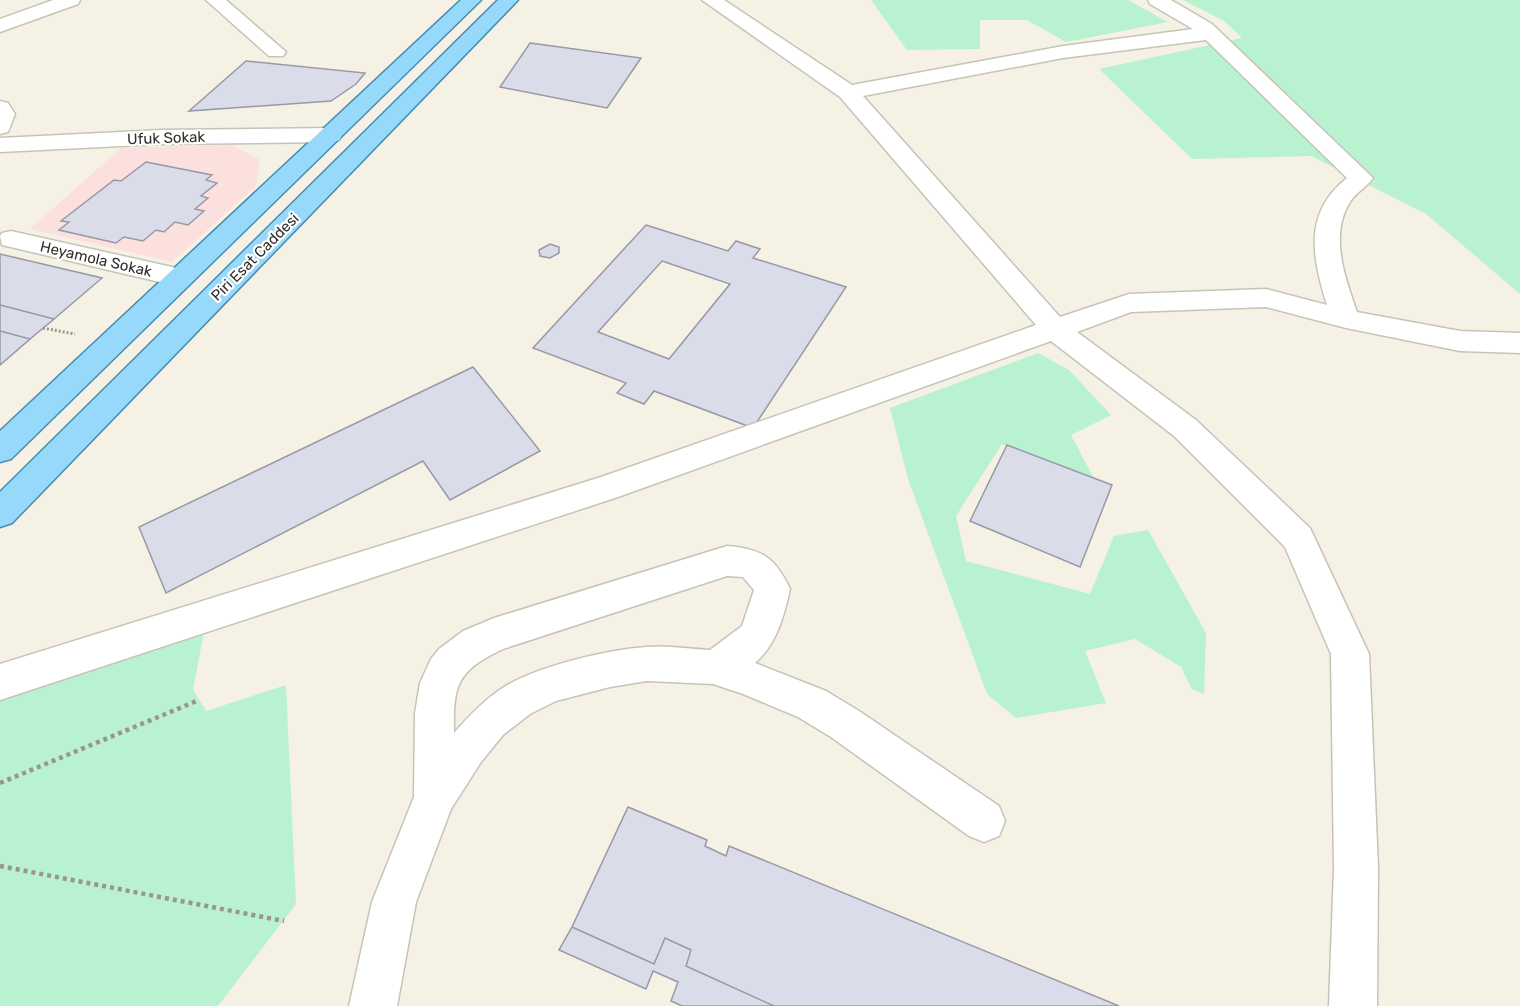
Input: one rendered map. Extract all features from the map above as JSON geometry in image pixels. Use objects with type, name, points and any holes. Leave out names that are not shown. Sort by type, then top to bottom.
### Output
[{"type":"main road","name":"Piri Esat Caddesi","points":[[0,450],[472,0]]},
{"type":"main road","name":"Piri Esat Caddesi","points":[[0,513],[509,0]]},
{"type":"street","points":[[0,26],[71,0]]},
{"type":"street","points":[[215,0],[276,51]]},
{"type":"street","points":[[711,0],[848,92],[1056,330],[1185,428],[1298,538],[1350,654],[1356,868],[1353,1006]]},
{"type":"street","points":[[1157,0],[1209,33],[1361,178],[1339,197],[1328,226],[1329,267],[1346,319]]},
{"type":"street","points":[[848,92],[1063,52],[1209,33]]},
{"type":"street","points":[[0,108],[4,114],[0,127]]},
{"type":"street","name":"Ufuk Sokak","points":[[0,145],[162,137],[331,135]]},
{"type":"street","name":"Heyamola Sokak","points":[[11,240],[181,278]]},
{"type":"street","points":[[0,682],[606,488],[1129,303],[1266,298],[1346,319],[1460,341],[1520,343]]},
{"type":"street","points":[[435,797],[433,700],[438,679],[452,660],[473,644],[494,635],[727,561],[747,562],[762,571],[772,589],[764,624],[753,642],[736,656],[713,667]]},
{"type":"street","points":[[376,1001],[394,902],[435,797],[479,733],[501,712],[531,692],[628,666],[674,663],[713,667],[777,688],[812,704],[845,724],[984,821]]},
{"type":"path","points":[[43,328],[81,335]]},
{"type":"path","points":[[0,783],[200,700]]},
{"type":"path","points":[[0,866],[284,921]]},
{"type":"shaded area","points":[[232,145],[260,160],[256,186],[172,262],[30,229],[121,148]]},
{"type":"green space","points":[[871,0],[1128,0],[1168,22],[1066,42],[1027,20],[980,20],[980,49],[907,50]]},
{"type":"green space","points":[[1183,0],[1520,0],[1520,294],[1426,214],[1311,156],[1192,159],[1099,69],[1242,38],[1224,21]]},
{"type":"green space","points":[[1038,353],[1069,370],[1111,415],[1071,435],[1100,490],[1002,444],[956,516],[966,561],[1090,594],[1114,536],[1148,530],[1206,633],[1204,694],[1192,689],[1181,667],[1135,639],[1085,651],[1106,703],[1016,718],[987,694],[908,479],[890,408]]},
{"type":"green space","points":[[204,631],[193,690],[206,711],[286,685],[296,904],[218,1006],[0,1006],[0,700]]},
{"type":"building","points":[[530,43],[641,58],[607,108],[500,87]]},
{"type":"building","points":[[246,61],[365,73],[356,84],[331,101],[189,111]]},
{"type":"building","points":[[146,162],[212,175],[206,180],[217,183],[201,196],[208,198],[195,209],[204,211],[188,225],[175,222],[164,232],[156,230],[143,241],[124,237],[116,243],[59,230],[69,222],[61,221],[114,180],[121,181]]},
{"type":"building","points":[[646,225],[728,251],[736,241],[760,249],[753,258],[846,287],[753,428],[654,391],[644,404],[617,393],[626,383],[533,348]],"holes":[[[662,261],[730,284],[669,359],[598,332]]]},
{"type":"building","points":[[550,244],[559,247],[559,253],[550,258],[540,256],[539,250]]},
{"type":"building","points":[[0,254],[102,278],[54,319],[0,305]]},
{"type":"building","points":[[0,305],[54,319],[30,339],[0,331]]},
{"type":"building","points":[[0,331],[30,339],[0,365]]},
{"type":"building","points":[[473,367],[540,451],[450,500],[423,461],[166,593],[139,527]]},
{"type":"building","points":[[1007,445],[1112,485],[1080,567],[970,521]]},
{"type":"building","points":[[628,807],[707,840],[705,846],[726,856],[729,846],[1119,1006],[774,1006],[686,966],[691,950],[665,938],[654,964],[572,927]]},
{"type":"building","points":[[572,927],[654,964],[665,938],[691,950],[686,966],[774,1006],[682,1006],[671,1001],[678,982],[653,971],[646,989],[559,950]]}]
